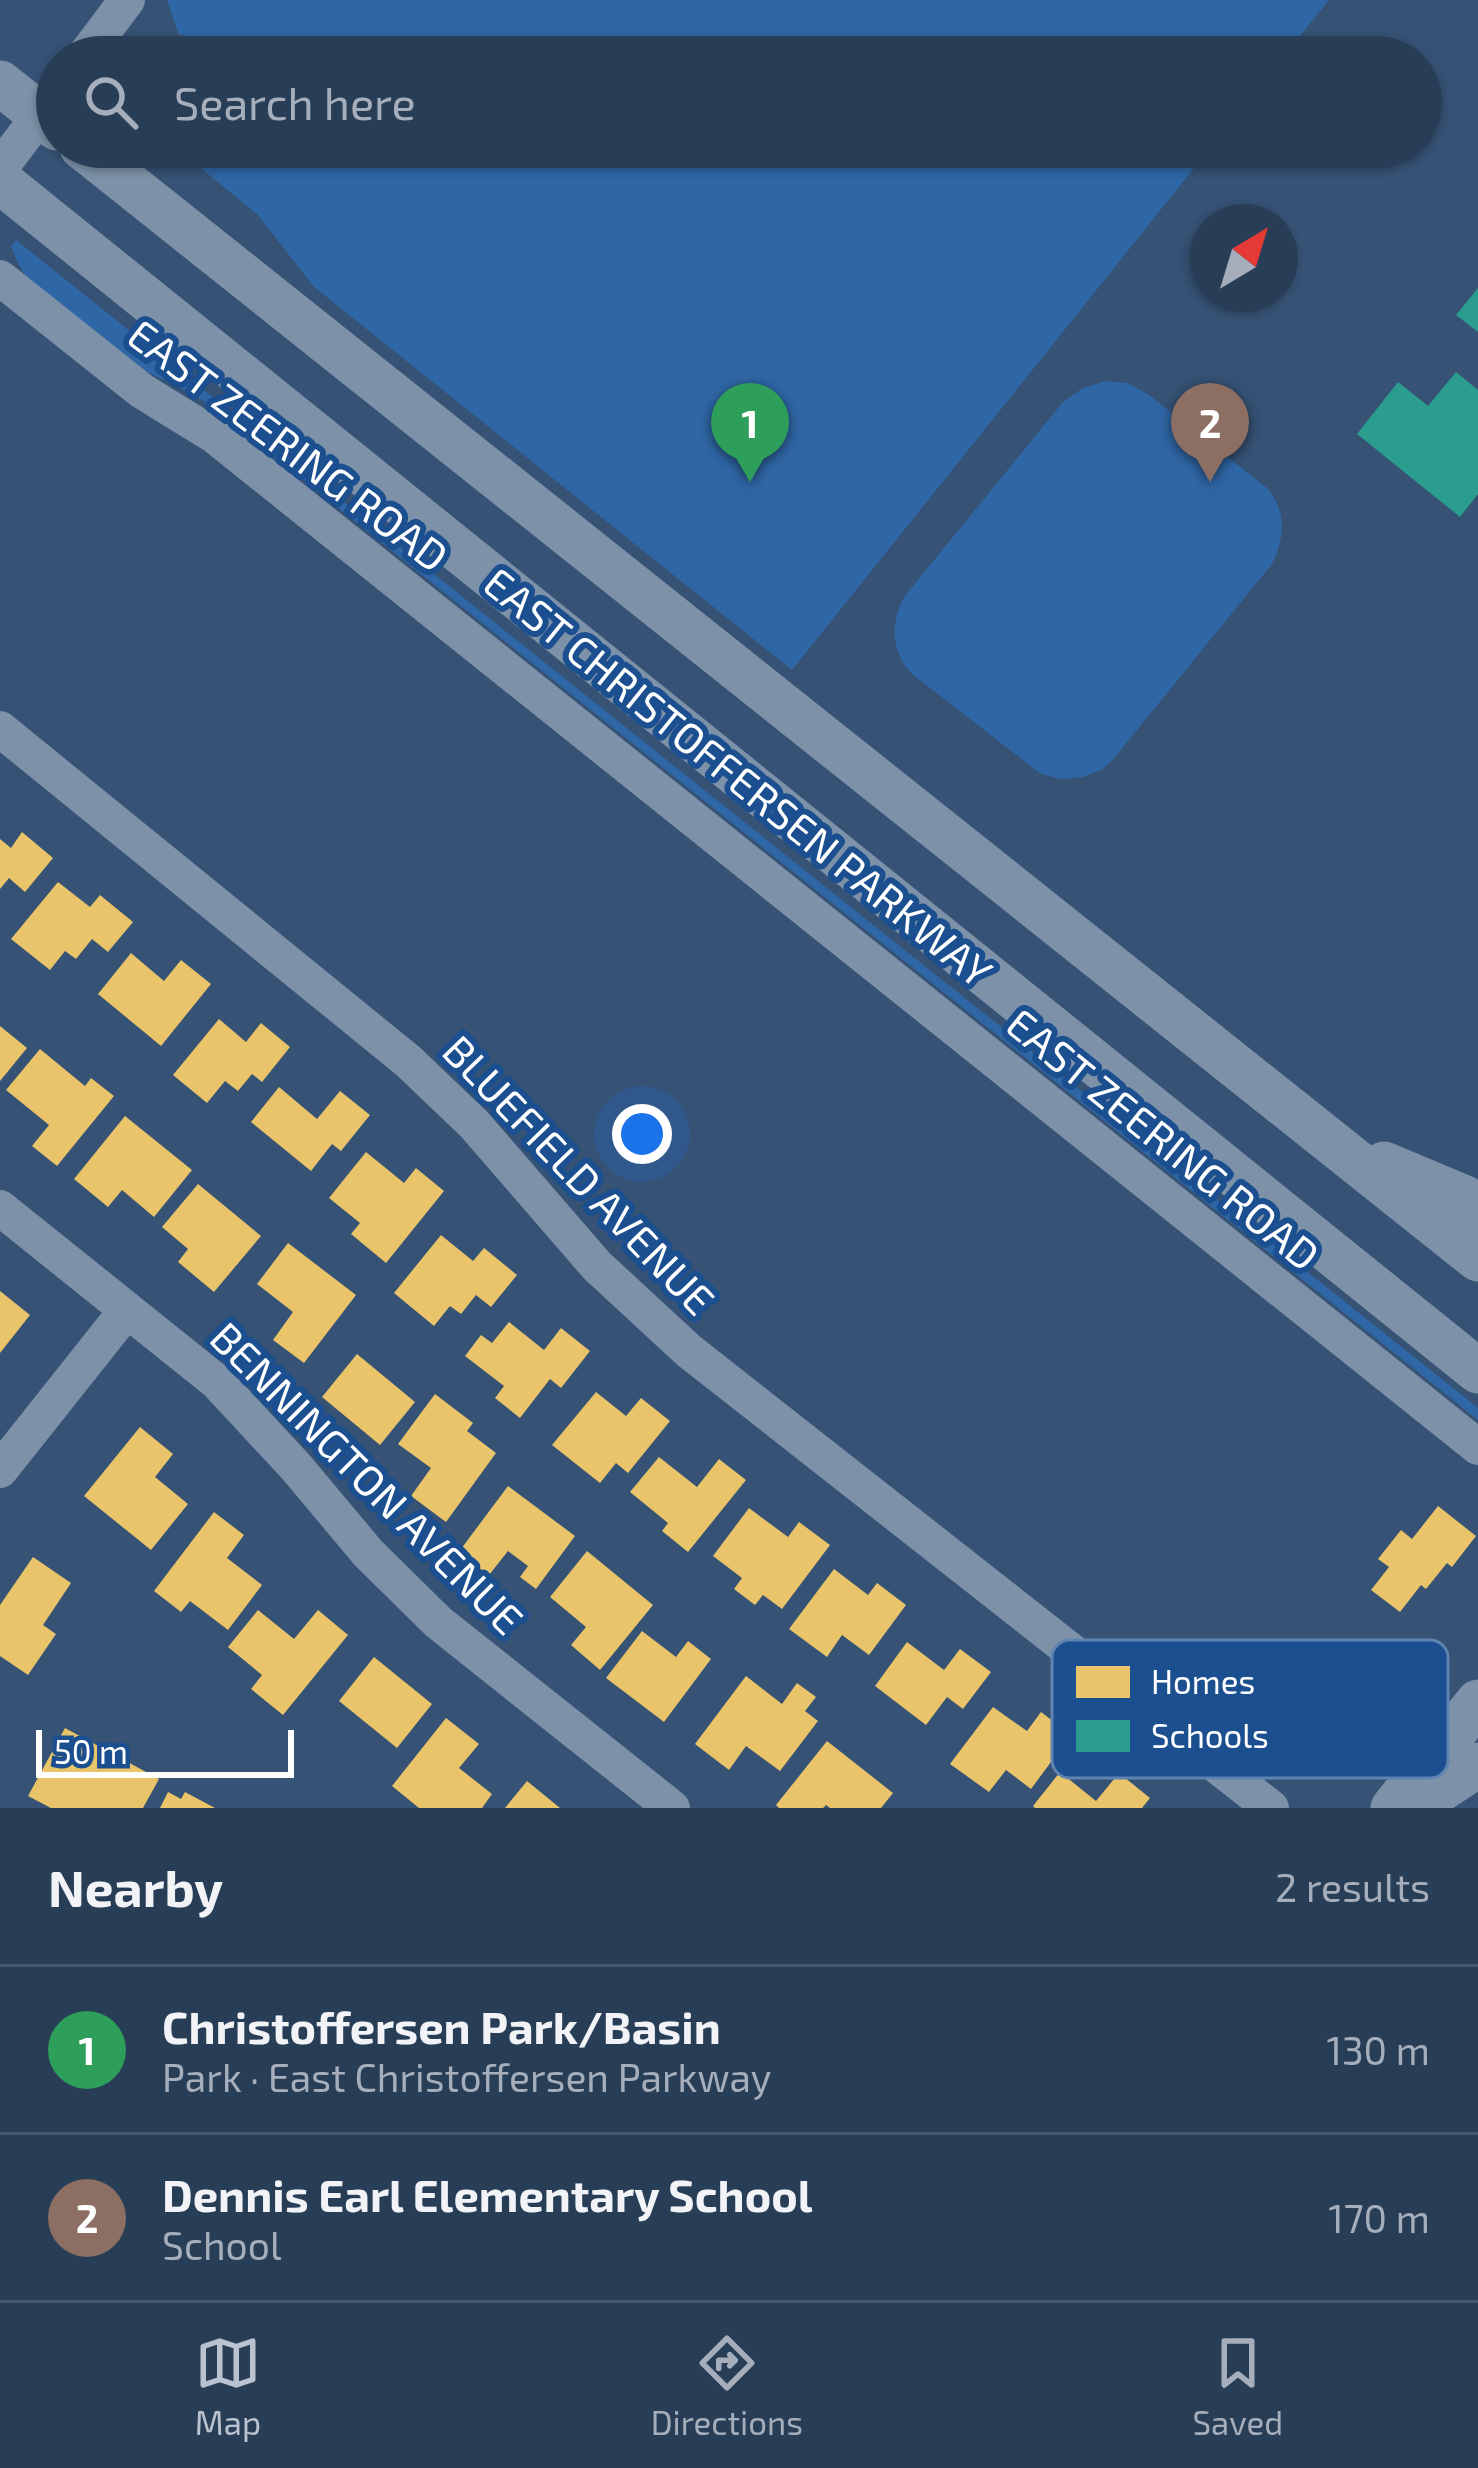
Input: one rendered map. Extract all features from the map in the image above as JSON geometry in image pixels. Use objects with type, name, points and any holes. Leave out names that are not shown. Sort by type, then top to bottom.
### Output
[{"type":"street","points":[[100,36],[127,0]]},
{"type":"street","points":[[0,83],[36,103]]},
{"type":"street","points":[[0,168],[36,129]]},
{"type":"street","name":"EAST CHRISTOFFERSEN PARKWAY","points":[[108,168],[1478,1259]]},
{"type":"street","name":"EAST CHRISTOFFERSEN PARKWAY","points":[[0,181],[1478,1371]]},
{"type":"street","name":"EAST ZEERING ROAD","points":[[0,278],[157,402],[215,436],[1478,1447]]},
{"type":"street","name":"BLUEFIELD AVENUE","points":[[0,729],[408,1060],[474,1124],[597,1266],[688,1351],[1057,1640]]},
{"type":"street","points":[[1332,1142],[1465,1198],[1478,1209]]},
{"type":"street","name":"BENNINGTON AVENUE","points":[[0,1208],[217,1382],[368,1553],[438,1622],[672,1808]]},
{"type":"street","points":[[0,1470],[127,1310]]},
{"type":"street","points":[[1448,1740],[1478,1702]]},
{"type":"street","points":[[1412,1808],[1478,1766]]},
{"type":"street","name":"BLUEFIELD AVENUE","points":[[1233,1778],[1271,1808]]},
{"type":"street","points":[[1394,1808],[1418,1778]]},
{"type":"shaded area","points":[[167,0],[1329,0],[1300,36],[179,35]]},
{"type":"shaded area","points":[[201,168],[1194,168],[792,670],[314,287],[258,215]]},
{"type":"shaded area","points":[[16,240],[1478,1408],[1478,1420],[211,406],[141,369],[32,286],[11,246]]},
{"type":"shaded area","points":[[1106,381],[1128,383],[1149,395],[1267,488],[1281,515],[1280,544],[1272,564],[1111,762],[1083,777],[1061,779],[1041,774],[912,674],[897,647],[896,617],[904,597],[1063,402],[1083,388]]},
{"type":"building: Homes","points":[[22,832],[53,858],[25,892],[9,878],[0,889],[0,839],[11,848]]},
{"type":"building: Homes","points":[[58,882],[90,907],[100,895],[133,922],[108,952],[92,939],[76,959],[65,951],[50,970],[11,939]]},
{"type":"building: Homes","points":[[131,953],[164,981],[181,960],[211,984],[161,1046],[98,994]]},
{"type":"building: Homes","points":[[219,1019],[246,1042],[261,1023],[290,1047],[262,1082],[252,1074],[238,1091],[225,1081],[207,1103],[173,1075]]},
{"type":"building: Homes","points":[[0,1026],[27,1048],[0,1081]]},
{"type":"building: Homes","points":[[40,1049],[85,1086],[91,1078],[114,1096],[57,1166],[32,1146],[49,1125],[6,1090]]},
{"type":"building: Homes","points":[[279,1087],[317,1119],[340,1091],[370,1115],[341,1151],[332,1144],[311,1171],[251,1122]]},
{"type":"building: Homes","points":[[125,1116],[192,1170],[154,1217],[122,1190],[108,1207],[74,1179]]},
{"type":"building: Homes","points":[[366,1152],[404,1183],[416,1168],[444,1191],[386,1263],[351,1234],[360,1223],[329,1198]]},
{"type":"building: Homes","points":[[198,1184],[261,1236],[214,1292],[178,1262],[188,1249],[162,1227]]},
{"type":"building: Homes","points":[[441,1235],[473,1261],[484,1248],[517,1275],[491,1307],[476,1295],[461,1314],[450,1306],[434,1326],[394,1293]]},
{"type":"building: Homes","points":[[288,1243],[356,1295],[304,1363],[273,1340],[293,1312],[257,1284]]},
{"type":"building: Homes","points":[[0,1291],[30,1315],[0,1353]]},
{"type":"building: Homes","points":[[509,1322],[544,1350],[561,1328],[590,1351],[561,1388],[550,1379],[520,1418],[495,1398],[504,1386],[465,1356],[481,1335],[492,1343]]},
{"type":"building: Homes","points":[[357,1354],[415,1402],[380,1445],[322,1397]]},
{"type":"building: Homes","points":[[596,1392],[626,1416],[641,1398],[670,1421],[628,1473],[616,1463],[600,1483],[552,1445]]},
{"type":"building: Homes","points":[[435,1394],[473,1423],[467,1431],[496,1453],[446,1522],[411,1496],[431,1468],[398,1444]]},
{"type":"building: Homes","points":[[140,1427],[173,1454],[155,1477],[188,1504],[151,1550],[84,1496]]},
{"type":"building: Homes","points":[[659,1457],[697,1487],[719,1459],[746,1480],[688,1552],[662,1531],[668,1523],[630,1492]]},
{"type":"building: Homes","points":[[508,1486],[575,1536],[536,1589],[520,1577],[528,1566],[508,1551],[489,1575],[458,1553]]},
{"type":"building: Homes","points":[[1438,1506],[1476,1536],[1452,1567],[1447,1563],[1426,1589],[1421,1585],[1400,1612],[1371,1590],[1389,1567],[1378,1559],[1401,1530],[1412,1539]]},
{"type":"building: Homes","points":[[749,1508],[788,1537],[799,1522],[830,1545],[782,1609],[763,1595],[755,1605],[734,1589],[742,1578],[713,1556]]},
{"type":"building: Homes","points":[[214,1512],[244,1535],[227,1558],[262,1585],[228,1630],[190,1601],[181,1612],[154,1591]]},
{"type":"building: Homes","points":[[587,1551],[653,1605],[600,1670],[571,1645],[586,1627],[550,1597]]},
{"type":"building: Homes","points":[[33,1557],[71,1583],[43,1625],[56,1634],[28,1675],[0,1656],[0,1605]]},
{"type":"building: Homes","points":[[834,1569],[868,1595],[877,1583],[906,1605],[869,1655],[842,1635],[827,1657],[789,1629]]},
{"type":"building: Homes","points":[[258,1610],[294,1639],[318,1610],[348,1635],[283,1715],[251,1689],[262,1675],[228,1647]]},
{"type":"building: Homes","points":[[642,1631],[676,1657],[688,1641],[711,1659],[664,1722],[606,1678]]},
{"type":"building: Homes","points":[[907,1642],[944,1670],[960,1649],[991,1672],[963,1709],[947,1697],[926,1725],[875,1686]]},
{"type":"building: Homes","points":[[374,1657],[432,1704],[397,1748],[339,1701]]},
{"type":"building: Homes","points":[[746,1676],[782,1704],[797,1683],[816,1697],[805,1711],[818,1721],[780,1771],[746,1746],[729,1770],[695,1744]]},
{"type":"building: Homes","points":[[993,1707],[1027,1731],[1041,1712],[1052,1720],[1052,1761],[1031,1789],[1006,1770],[989,1792],[950,1764]]},
{"type":"building: Homes","points":[[446,1718],[479,1744],[459,1768],[492,1794],[482,1808],[419,1808],[392,1786]]},
{"type":"building: Homes","points":[[65,1728],[159,1779],[143,1808],[51,1808],[28,1796]]},
{"type":"building: Homes","points":[[827,1741],[893,1793],[881,1808],[776,1805]]},
{"type":"building: Homes","points":[[1055,1778],[1067,1778],[1096,1801],[1115,1778],[1125,1778],[1150,1798],[1142,1808],[1033,1806]]},
{"type":"building: Homes","points":[[527,1781],[560,1808],[505,1808]]},
{"type":"building: Homes","points":[[168,1792],[181,1799],[185,1792],[215,1808],[160,1808]]},
{"type":"building: Schools","points":[[1478,288],[1478,332],[1456,315]]},
{"type":"building: Schools","points":[[1456,372],[1478,390],[1478,494],[1460,517],[1357,434],[1398,382],[1428,406]]},
{"type":"place","name":"Christoffersen Park/Basin","points":[[750,482]]},
{"type":"place","name":"Dennis Earl Elementary School","points":[[1210,482]]}]
